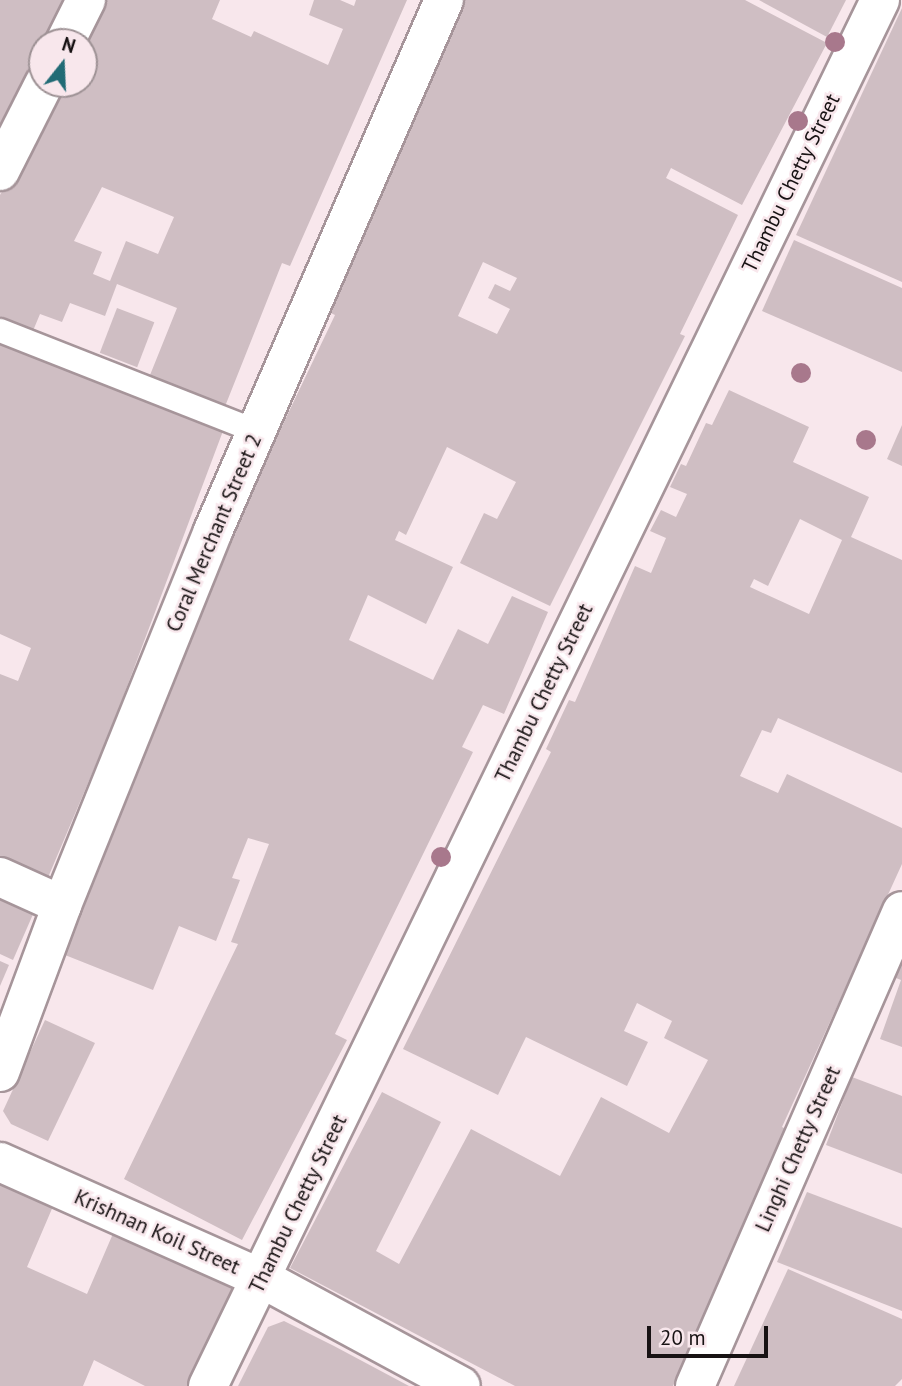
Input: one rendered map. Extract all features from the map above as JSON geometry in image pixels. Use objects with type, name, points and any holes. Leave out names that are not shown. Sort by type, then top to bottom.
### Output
[{"type":"street","points":[[72,28],[86,0]]},
{"type":"street","name":"Coral Merchant Street 2","points":[[0,1072],[62,905],[257,430],[444,0]]},
{"type":"street","name":"Thambu Chetty Street","points":[[208,1386],[880,0]]},
{"type":"street","points":[[0,171],[37,98]]},
{"type":"street","points":[[0,877],[62,905]]},
{"type":"street","name":"Linghi Chetty Street","points":[[695,1386],[902,911]]},
{"type":"street","name":"Krishnan Koil Street","points":[[0,1162],[261,1279],[461,1386]]},
{"type":"lane","points":[[0,330],[257,430]]},
{"type":"building","points":[[0,0],[69,0],[51,28],[28,28],[28,78],[0,150]]},
{"type":"building","points":[[95,0],[220,0],[212,19],[251,37],[254,31],[328,65],[343,29],[309,15],[314,0],[340,0],[354,6],[356,0],[407,0],[290,266],[282,263],[222,414],[146,385],[177,308],[117,284],[105,316],[70,303],[62,322],[40,314],[30,338],[0,326],[0,195],[50,98],[98,98],[98,28],[88,28]],"holes":[[[102,187],[174,217],[158,254],[126,241],[110,281],[93,274],[102,252],[74,241]]]},
{"type":"building","points":[[465,0],[745,0],[827,43],[742,205],[671,168],[666,178],[738,215],[680,334],[685,336],[550,606],[460,563],[484,513],[497,519],[516,482],[447,447],[406,535],[399,531],[395,540],[453,567],[426,624],[368,595],[349,640],[433,680],[458,629],[488,644],[512,596],[548,612],[504,714],[483,705],[462,747],[473,752],[335,1034],[347,1040],[242,1240],[124,1179],[238,944],[231,942],[269,844],[248,838],[232,878],[240,880],[216,941],[179,926],[153,990],[65,955],[230,535],[335,315],[324,310],[417,115],[413,113]],"holes":[[[483,262],[517,278],[510,291],[495,284],[488,298],[510,309],[497,334],[458,316]]]},
{"type":"building","points":[[759,0],[846,0],[827,37]]},
{"type":"building","points":[[902,8],[902,282],[796,235]]},
{"type":"building","points":[[794,240],[902,288],[902,372],[762,311]]},
{"type":"building","points":[[117,308],[154,322],[137,367],[100,353]]},
{"type":"building","points":[[0,335],[226,423],[113,724],[44,887],[0,868],[0,674],[18,681],[31,648],[0,634]]},
{"type":"building","points":[[729,390],[809,427],[793,462],[869,497],[851,537],[902,560],[902,773],[778,718],[771,733],[762,730],[740,776],[778,793],[787,774],[902,828],[902,864],[782,1127],[792,1132],[673,1386],[515,1386],[290,1268],[382,1092],[441,1122],[376,1251],[399,1264],[471,1129],[560,1176],[601,1097],[669,1133],[708,1060],[664,1038],[672,1021],[637,1003],[624,1031],[648,1042],[627,1086],[526,1037],[498,1095],[403,1049],[551,752],[546,749],[569,700],[575,702],[635,566],[651,573],[666,538],[650,531],[661,510],[676,517],[687,494],[670,487],[681,464],[686,466],[706,423],[712,425]],"holes":[[[800,519],[842,540],[809,614],[750,587],[754,579],[768,586]]]},
{"type":"building","points":[[902,425],[902,466],[887,459]]},
{"type":"building","points":[[0,897],[34,912],[13,960],[0,954]]},
{"type":"building","points":[[902,951],[902,1047],[880,1039],[901,980],[891,976]]},
{"type":"building","points":[[0,961],[9,965],[0,986]]},
{"type":"building","points":[[45,1020],[95,1043],[48,1141],[11,1124],[3,1111]]},
{"type":"building","points":[[852,1077],[902,1096],[902,1174],[826,1145]]},
{"type":"building","points":[[0,1171],[57,1197],[27,1267],[87,1294],[118,1222],[240,1282],[191,1386],[145,1386],[94,1360],[83,1386],[0,1386]]},
{"type":"building","points":[[807,1192],[902,1228],[902,1311],[777,1262]]},
{"type":"building","points":[[788,1269],[902,1319],[902,1379],[895,1386],[734,1386]]},
{"type":"building","points":[[284,1321],[409,1386],[238,1386],[268,1327]]}]
